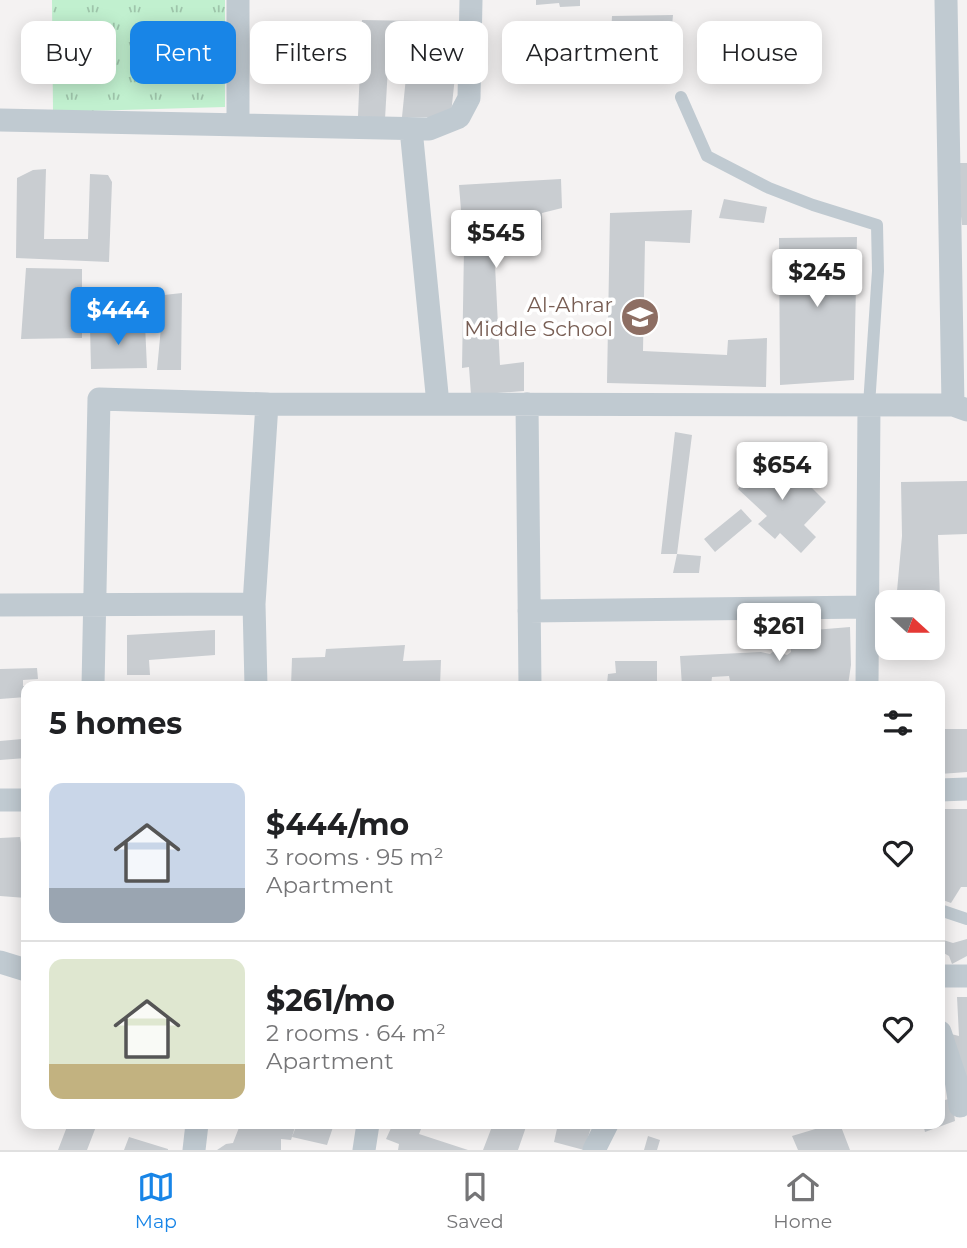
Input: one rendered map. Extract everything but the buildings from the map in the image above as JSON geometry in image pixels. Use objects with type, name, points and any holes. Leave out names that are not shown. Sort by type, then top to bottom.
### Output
[{"type":"street","points":[[238,0],[238,125]]},
{"type":"street","points":[[0,120],[429,129],[459,117],[469,99],[471,0]]},
{"type":"street","points":[[93,681],[99,400],[267,404],[869,405],[960,408],[959,244],[946,0]]},
{"type":"street","points":[[411,129],[438,404]]},
{"type":"street","points":[[256,681],[254,604],[267,404]]},
{"type":"street","points":[[527,404],[530,681]]},
{"type":"street","points":[[867,681],[869,405]]},
{"type":"street","points":[[0,605],[254,604]]},
{"type":"street","points":[[529,611],[868,607]]},
{"type":"street","points":[[945,790],[967,789]]},
{"type":"street","points":[[0,800],[21,800]]},
{"type":"street","points":[[0,962],[21,968]]},
{"type":"street","points":[[945,976],[967,976]]},
{"type":"street","points":[[945,1047],[956,1080],[960,1106]]},
{"type":"street","points":[[194,1150],[196,1129]]},
{"type":"street","points":[[363,1150],[367,1129]]},
{"type":"street","points":[[594,1150],[604,1129]]},
{"type":"lane","points":[[681,97],[707,156],[769,188],[877,225],[878,271],[869,405]]},
{"type":"lane","points":[[945,912],[967,919]]},
{"type":"green space","points":[[52,0],[225,0],[225,21],[130,21],[130,84],[225,84],[225,107],[53,112],[53,84],[116,84],[116,21],[52,21]]},
{"type":"place","name":"Al-Ahrar Middle School","points":[[640,317]]}]
